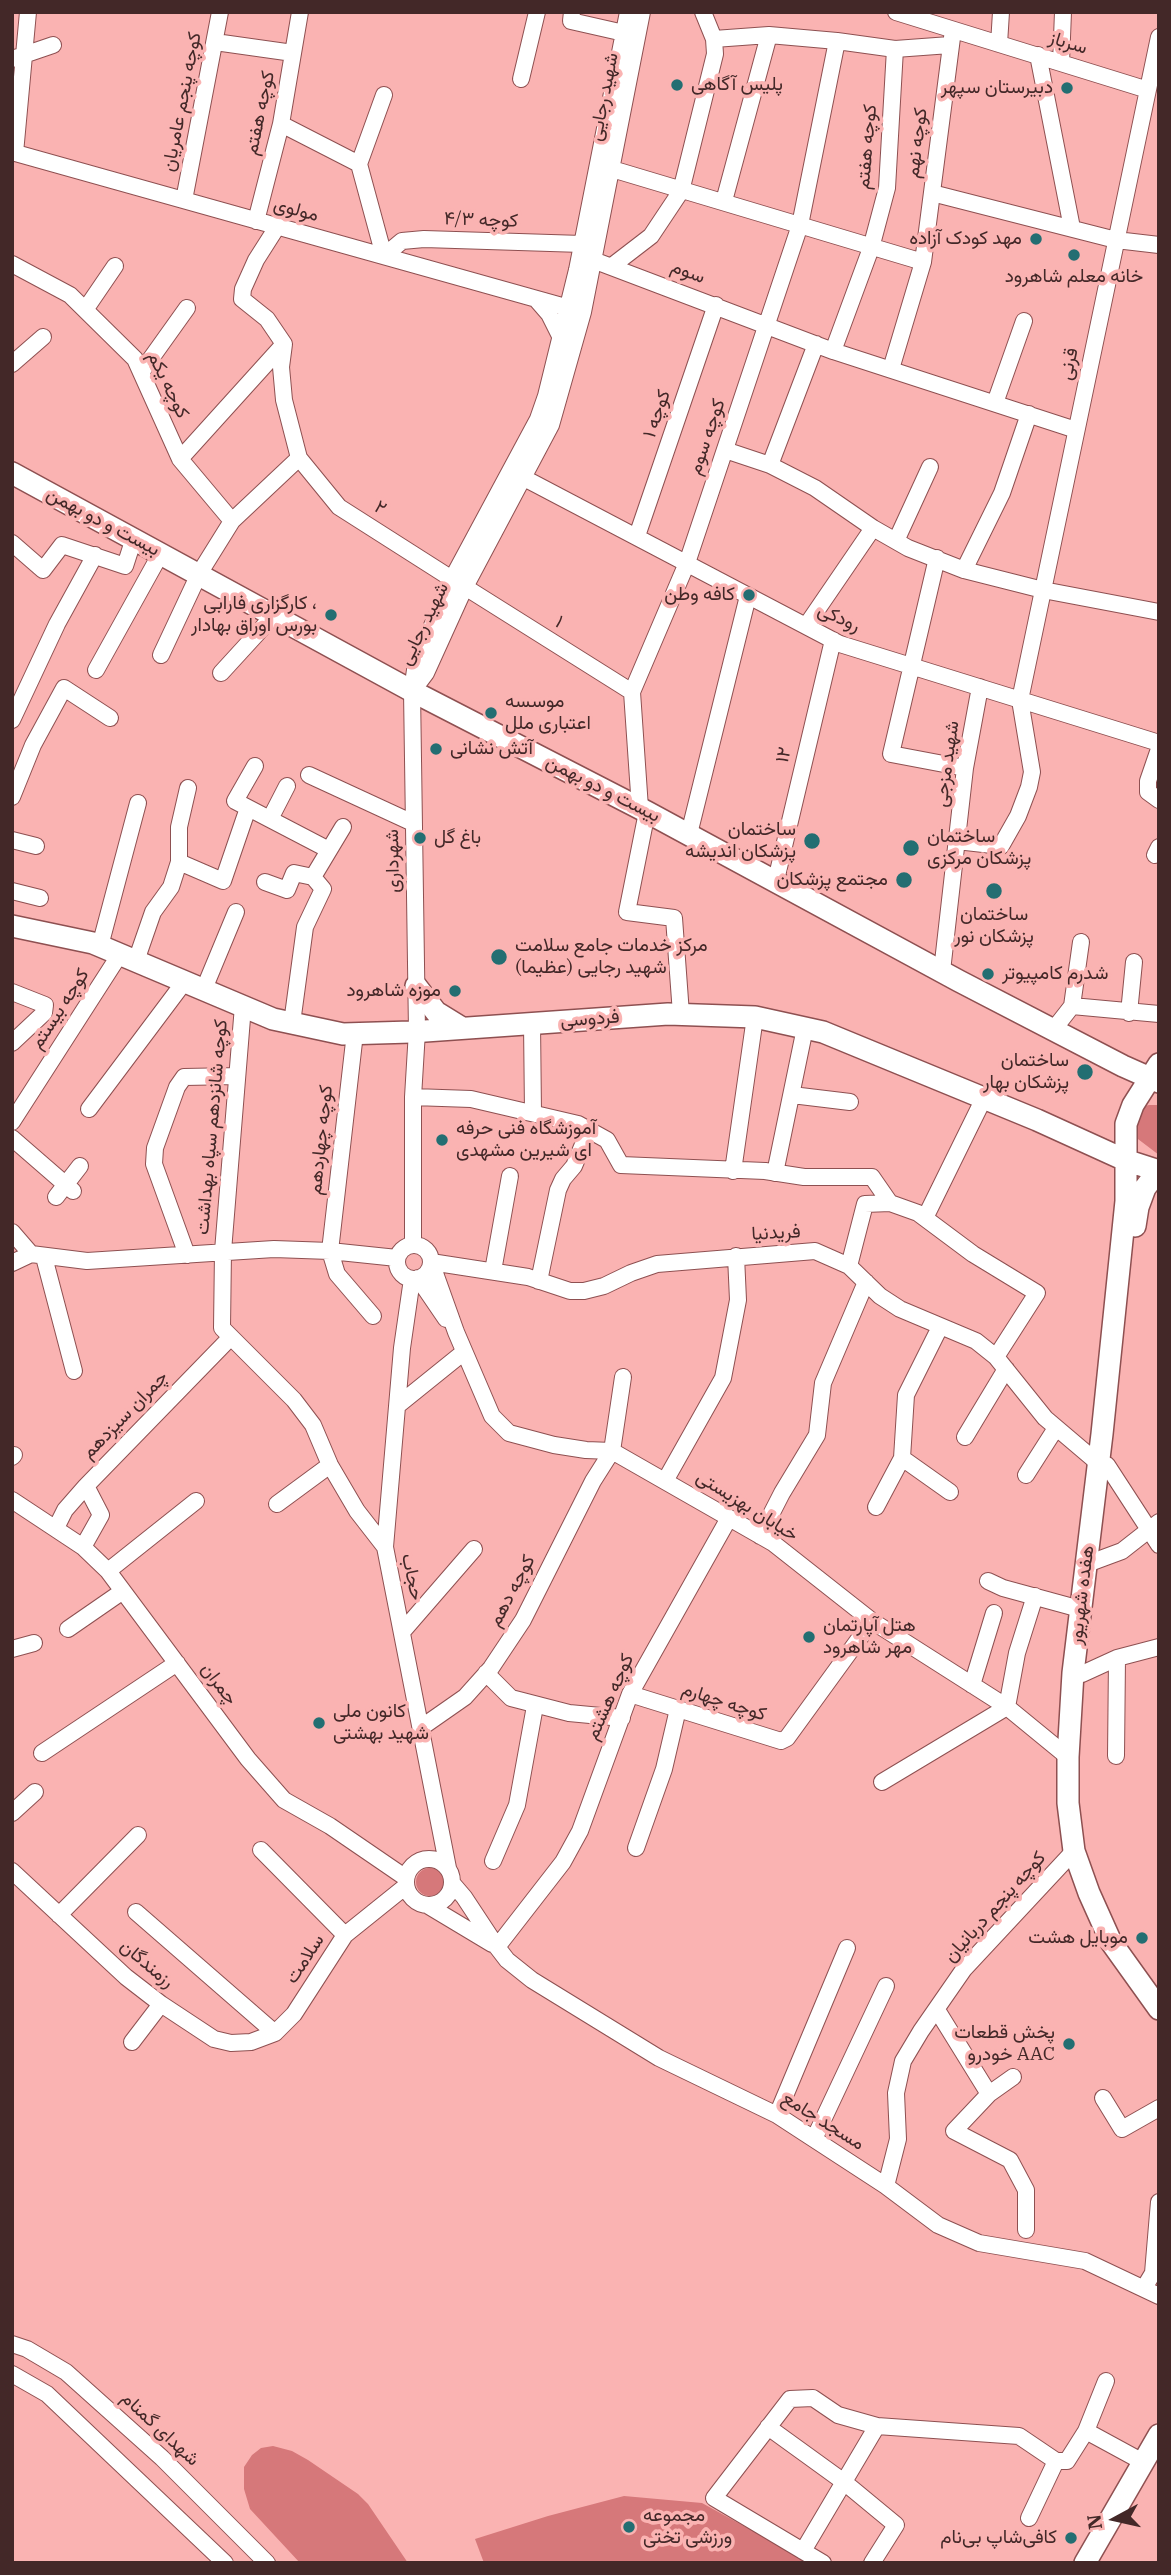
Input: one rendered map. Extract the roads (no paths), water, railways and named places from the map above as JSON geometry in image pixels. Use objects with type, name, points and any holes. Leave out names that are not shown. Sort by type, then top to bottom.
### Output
[{"type":"main road","name":"بیست و دو بهمن","points":[[12,473],[412,691],[644,810],[942,971],[1123,1066],[1156,1075]]},
{"type":"main road","name":"فردوسی","points":[[12,926],[100,946],[273,1019],[343,1034],[681,1014],[755,1017],[823,1032],[985,1098],[1125,1160],[1158,1171]]},
{"type":"main road","points":[[416,986],[436,1012],[462,1028]]},
{"type":"main road","name":"هفده شهریور","points":[[1156,1075],[1133,1105],[1126,1124],[1126,1201],[1095,1560],[1069,1803],[1074,1851],[1088,1893],[1111,1942],[1159,2008]]},
{"type":"main road","name":"هفده شهریور","points":[[1158,1171],[1145,1188],[1138,1207],[1080,1609],[1073,1759],[1083,1849],[1097,1890],[1119,1937],[1159,1994]]},
{"type":"main road","points":[[1085,2563],[1159,2435]]},
{"type":"street","points":[[14,152],[18,57],[28,12]]},
{"type":"street","name":"کوچه پنجم عامریان","points":[[184,200],[220,12]]},
{"type":"street","name":"کوچه هفتم","points":[[257,221],[281,124],[300,12]]},
{"type":"street","points":[[521,79],[537,12]]},
{"type":"street","points":[[572,12],[571,22],[624,33]]},
{"type":"street","name":"شهید رجایی","points":[[458,583],[524,478],[551,425],[575,310],[582,244],[628,12]]},
{"type":"street","name":"شهید رجایی","points":[[412,691],[426,673],[458,583],[538,419],[561,338],[575,310],[593,260],[642,12]]},
{"type":"street","points":[[612,266],[651,236],[681,191],[712,72],[715,38],[704,12]]},
{"type":"street","name":"سرباز","points":[[896,12],[935,18],[952,37],[999,44],[1148,90]]},
{"type":"street","points":[[999,44],[1001,12]]},
{"type":"street","points":[[1061,63],[1063,12]]},
{"type":"street","points":[[715,38],[769,35],[895,49],[952,37]]},
{"type":"street","points":[[724,201],[769,35]]},
{"type":"street","name":"کوچه نهم","points":[[923,262],[952,37]]},
{"type":"street","name":"قرنی","points":[[1020,699],[1159,37]]},
{"type":"street","points":[[768,325],[800,225],[837,41]]},
{"type":"street","points":[[215,42],[293,53]]},
{"type":"street","points":[[18,57],[53,45]]},
{"type":"street","name":"کوچه هفتم","points":[[871,247],[887,188],[895,49]]},
{"type":"street","points":[[1038,55],[1072,228]]},
{"type":"street","points":[[384,95],[359,164],[384,256]]},
{"type":"street","points":[[281,124],[359,164]]},
{"type":"street","name":"مولوی","points":[[14,152],[575,310]]},
{"type":"street","points":[[612,169],[923,262],[891,369]]},
{"type":"street","points":[[932,193],[1116,240],[1159,245]]},
{"type":"street","points":[[161,655],[199,574],[232,521],[299,458],[284,400],[281,367],[284,344],[267,319],[242,299],[243,289],[256,260],[277,227]]},
{"type":"street","name":"کوچه ۴/۳","points":[[384,256],[402,241],[424,239],[582,244]]},
{"type":"street","points":[[833,351],[871,247]]},
{"type":"street","name":"سوم","points":[[593,260],[833,351],[1076,430]]},
{"type":"street","name":"کوچه یکم","points":[[12,264],[70,295],[135,359],[180,459],[232,521]]},
{"type":"street","points":[[85,310],[115,266]]},
{"type":"street","points":[[536,299],[549,314],[561,338]]},
{"type":"street","name":"۱ کوچه","points":[[637,536],[716,305]]},
{"type":"street","points":[[142,372],[187,308]]},
{"type":"street","points":[[995,403],[1024,321]]},
{"type":"street","name":"کوچه سوم","points":[[632,692],[687,563],[768,325]]},
{"type":"street","points":[[12,364],[43,337]]},
{"type":"street","points":[[180,459],[284,344]]},
{"type":"street","points":[[770,465],[816,344]]},
{"type":"street","points":[[964,570],[1002,493],[1029,414]]},
{"type":"street","points":[[725,450],[770,465],[815,488],[896,541],[964,570],[1043,590],[1159,612]]},
{"type":"street","name":"۲","points":[[299,458],[339,507],[458,583]]},
{"type":"street","points":[[896,541],[930,467]]},
{"type":"street","name":"رودکی","points":[[524,478],[833,640],[1159,743]]},
{"type":"street","points":[[806,626],[873,528]]},
{"type":"street","points":[[15,552],[43,570],[62,545],[125,566],[134,538]]},
{"type":"street","points":[[96,670],[162,554]]},
{"type":"street","points":[[12,720],[57,624],[95,555]]},
{"type":"street","points":[[937,558],[891,754],[965,768]]},
{"type":"street","name":"۱","points":[[458,583],[632,692]]},
{"type":"street","points":[[689,834],[748,596]]},
{"type":"street","points":[[221,673],[275,614]]},
{"type":"street","name":"۱۲","points":[[776,880],[833,640]]},
{"type":"street","name":"شهید مزجی","points":[[942,971],[965,768],[980,687]]},
{"type":"street","points":[[12,797],[33,745],[64,688],[110,718]]},
{"type":"street","name":"شهرداری","points":[[412,691],[417,1031]]},
{"type":"street","points":[[632,692],[644,810],[628,912],[674,918],[681,1014]]},
{"type":"street","points":[[957,841],[1001,846],[1018,816],[1032,772],[1020,699]]},
{"type":"street","points":[[1159,749],[1148,781],[1148,792],[1159,800]]},
{"type":"street","points":[[255,766],[234,801],[329,850]]},
{"type":"street","points":[[309,775],[413,824]]},
{"type":"street","points":[[270,819],[287,786]]},
{"type":"street","points":[[188,788],[179,827],[179,862],[223,881],[248,808]]},
{"type":"street","points":[[100,946],[138,803]]},
{"type":"street","points":[[313,877],[342,827]]},
{"type":"street","points":[[12,840],[36,846]]},
{"type":"street","name":"کوچه بیستم","points":[[12,1122],[128,957],[153,912],[171,887],[179,862]]},
{"type":"street","points":[[265,882],[287,890],[294,873],[313,877],[323,889],[305,927],[292,1023]]},
{"type":"street","points":[[12,891],[40,898]]},
{"type":"street","points":[[89,1110],[195,985],[236,912]]},
{"type":"street","points":[[1054,1029],[1072,1006],[1081,942]]},
{"type":"street","points":[[1129,1013],[1133,962]]},
{"type":"street","points":[[12,992],[45,1005],[44,1013],[12,1043]]},
{"type":"street","name":"کوچه شانزدهم سپاه بهداشت","points":[[231,1337],[222,1328],[223,1251],[243,1006]]},
{"type":"street","points":[[1072,1006],[1159,1014]]},
{"type":"street","points":[[733,1171],[755,1017]]},
{"type":"street","points":[[532,1023],[533,1113]]},
{"type":"street","points":[[775,1173],[805,1028]]},
{"type":"street","points":[[413,1245],[413,1097],[417,1031]]},
{"type":"street","name":"کوچه چهاردهم","points":[[330,1251],[355,1033]]},
{"type":"street","points":[[187,1255],[154,1164],[155,1148],[177,1087],[184,1077],[237,1076]]},
{"type":"street","points":[[792,1095],[850,1102]]},
{"type":"street","points":[[413,1097],[471,1099],[578,1124],[607,1140],[621,1165],[804,1177],[872,1177],[890,1203]]},
{"type":"street","points":[[925,1219],[985,1098]]},
{"type":"street","points":[[539,1281],[558,1190],[574,1166],[589,1130]]},
{"type":"street","points":[[12,1139],[65,1191],[80,1166]]},
{"type":"street","points":[[493,1271],[510,1176]]},
{"type":"street","points":[[849,1266],[865,1203],[890,1203],[918,1213],[973,1254],[1037,1293],[965,1437]]},
{"type":"street","points":[[12,1232],[38,1255],[74,1371]]},
{"type":"street","points":[[12,1263],[38,1255],[87,1261],[274,1249],[330,1251],[407,1272],[427,1273],[431,1262],[424,1248],[413,1245],[403,1249],[407,1272]]},
{"type":"street","points":[[330,1251],[337,1274],[373,1316]]},
{"type":"street","name":"فریدنیا","points":[[431,1262],[493,1271],[570,1291],[584,1291],[604,1286],[631,1272],[657,1264],[815,1251],[849,1266],[880,1296],[900,1309],[976,1341],[1001,1363],[1045,1418],[1102,1464]]},
{"type":"street","points":[[665,1481],[723,1378],[738,1300],[736,1256]]},
{"type":"street","name":"خیابان بهزیستی","points":[[431,1262],[456,1332],[492,1416],[509,1433],[586,1451],[612,1451],[773,1543],[872,1621],[1007,1707],[1073,1759]]},
{"type":"street","name":"خیابان بهزیستی","points":[[407,1272],[456,1332]]},
{"type":"street","name":"حجاب","points":[[407,1272],[385,1547],[450,1876]]},
{"type":"street","points":[[760,1536],[817,1435],[823,1383],[866,1282]]},
{"type":"street","points":[[876,1507],[902,1458],[906,1395],[940,1328]]},
{"type":"street","points":[[231,1337],[313,1424],[330,1465],[357,1511],[385,1547]]},
{"type":"street","name":"چمران سیزدهم","points":[[56,1528],[65,1510],[86,1486],[231,1337]]},
{"type":"street","points":[[397,1406],[464,1352]]},
{"type":"street","points":[[612,1451],[623,1377]]},
{"type":"street","points":[[1026,1475],[1056,1428]]},
{"type":"street","name":"کوچه دهم","points":[[422,1727],[466,1697],[523,1620],[593,1480],[612,1451]]},
{"type":"street","points":[[902,1458],[950,1492]]},
{"type":"street","points":[[1102,1464],[1154,1527],[1159,1545]]},
{"type":"street","points":[[277,1504],[330,1465]]},
{"type":"street","points":[[83,1547],[101,1515],[86,1486]]},
{"type":"street","name":"چمران","points":[[12,1500],[83,1547],[108,1571],[248,1759],[284,1800],[330,1826],[413,1892],[497,1947]]},
{"type":"street","points":[[108,1571],[196,1501]]},
{"type":"street","name":"کوچه هشتم","points":[[497,1947],[563,1862],[580,1831],[630,1694],[729,1518]]},
{"type":"street","points":[[1095,1560],[1122,1551],[1154,1527]]},
{"type":"street","points":[[402,1632],[474,1549]]},
{"type":"street","points":[[996,1585],[1080,1609]]},
{"type":"street","points":[[68,1629],[123,1591]]},
{"type":"street","points":[[882,1782],[1007,1707],[1017,1653],[1035,1596]]},
{"type":"street","points":[[972,1685],[995,1613]]},
{"type":"street","name":"کوچه چهارم","points":[[630,1694],[781,1741],[787,1738],[872,1621]]},
{"type":"street","points":[[12,1649],[33,1643]]},
{"type":"street","points":[[1082,1674],[1117,1658],[1159,1647]]},
{"type":"street","points":[[1116,1756],[1117,1658]]},
{"type":"street","points":[[42,1753],[177,1662]]},
{"type":"street","points":[[486,1673],[510,1698],[569,1713],[622,1718]]},
{"type":"street","points":[[493,1861],[517,1805],[535,1706]]},
{"type":"street","points":[[636,1847],[664,1769],[678,1709]]},
{"type":"street","points":[[12,1813],[35,1792]]},
{"type":"street","points":[[428,1859],[437,1811]]},
{"type":"street","points":[[60,1915],[138,1835]]},
{"type":"street","points":[[261,1850],[345,1935]]},
{"type":"street","name":"کوچه پنجم دربانیان","points":[[886,2186],[898,2139],[896,2093],[903,2061],[964,1969],[1074,1851]]},
{"type":"street","points":[[450,1876],[447,1897],[435,1905],[413,1892],[413,1865],[428,1859],[435,1860],[450,1876],[497,1947]]},
{"type":"street","name":"رزمندگان","points":[[12,1871],[127,1977],[161,2004],[214,2039],[231,2043],[251,2042],[275,2033]]},
{"type":"street","name":"سلامت","points":[[275,2033],[294,2014],[345,1935],[374,1910],[413,1892]]},
{"type":"street","points":[[136,1912],[275,2033]]},
{"type":"street","name":"مسجد جامع","points":[[497,1947],[507,1960],[532,1980],[659,2058],[777,2115],[886,2186],[938,2225],[979,2243],[1085,2261],[1151,2289],[1159,2296]]},
{"type":"street","points":[[777,2115],[847,1948]]},
{"type":"street","points":[[814,2138],[886,1986]]},
{"type":"street","points":[[131,2042],[161,2004]]},
{"type":"street","points":[[937,2010],[989,2094]]},
{"type":"street","points":[[1013,2077],[989,2094],[954,2131],[1010,2160],[1026,2190],[1026,2230]]},
{"type":"street","points":[[1103,2098],[1122,2129],[1159,2108]]},
{"type":"street","points":[[1151,2289],[1159,2202]]},
{"type":"street","points":[[20,2346],[12,2372],[47,2394],[225,2563]]},
{"type":"street","name":"شهدای گمنام","points":[[20,2346],[76,2381],[162,2458],[267,2563]]},
{"type":"street","points":[[824,2563],[714,2498],[790,2399],[813,2398],[838,2415],[877,2426],[1019,2436],[1056,2461],[1067,2460],[1086,2431],[1106,2381]]},
{"type":"street","points":[[803,2551],[877,2426]]},
{"type":"street","points":[[768,2427],[844,2482],[896,2525],[872,2563]]},
{"type":"street","points":[[1086,2431],[1143,2462]]},
{"type":"street","points":[[1029,2518],[1056,2461]]},
{"type":"place","name":"پلیس آگاهی","points":[[677,85]]},
{"type":"place","name":"دبیرستان سپهر","points":[[1067,88]]},
{"type":"place","name":"مهد کودک آزاده","points":[[1036,239]]},
{"type":"place","name":"خانه معلم شاهرود","points":[[1074,255]]},
{"type":"place","name":"کافه وطن","points":[[749,595]]},
{"type":"place","name":"کارگزاری فارابی ، بورس اوراق بهادار","points":[[331,615]]},
{"type":"place","name":"موسسه اعتباری ملل","points":[[491,713]]},
{"type":"place","name":"آتش نشانی","points":[[436,749]]},
{"type":"place","name":"باغ گل","points":[[420,838]]},
{"type":"place","name":"ساختمان پزشکان اندیشه","points":[[812,841]]},
{"type":"place","name":"ساختمان پزشکان مرکزی","points":[[911,848]]},
{"type":"place","name":"مجتمع پزشکان","points":[[904,880]]},
{"type":"place","name":"ساختمان پزشکان نور","points":[[994,891]]},
{"type":"place","name":"مرکز خدمات جامع سلامت شهید رجایی (عظیما)","points":[[499,957]]},
{"type":"place","name":"شدرم کامپیوتر","points":[[988,974]]},
{"type":"place","name":"موزه شاهرود","points":[[455,991]]},
{"type":"place","name":"ساختمان پزشکان بهار","points":[[1085,1072]]},
{"type":"place","name":"آموزشگاه فنی حرفه ای شیرین مشهدی","points":[[442,1140]]},
{"type":"place","name":"هتل آپارتمان مهر شاهرود","points":[[809,1637]]},
{"type":"place","name":"کانون ملی شهید بهشتی","points":[[319,1723]]},
{"type":"place","name":"موبایل هشت","points":[[1142,1938]]},
{"type":"place","name":"پخش قطعات خودرو AAC","points":[[1069,2044]]},
{"type":"place","name":"مجموعه ورزشی تختی","points":[[629,2527]]},
{"type":"place","name":"کافی‌شاپ بی‌نام","points":[[1071,2538]]}]
